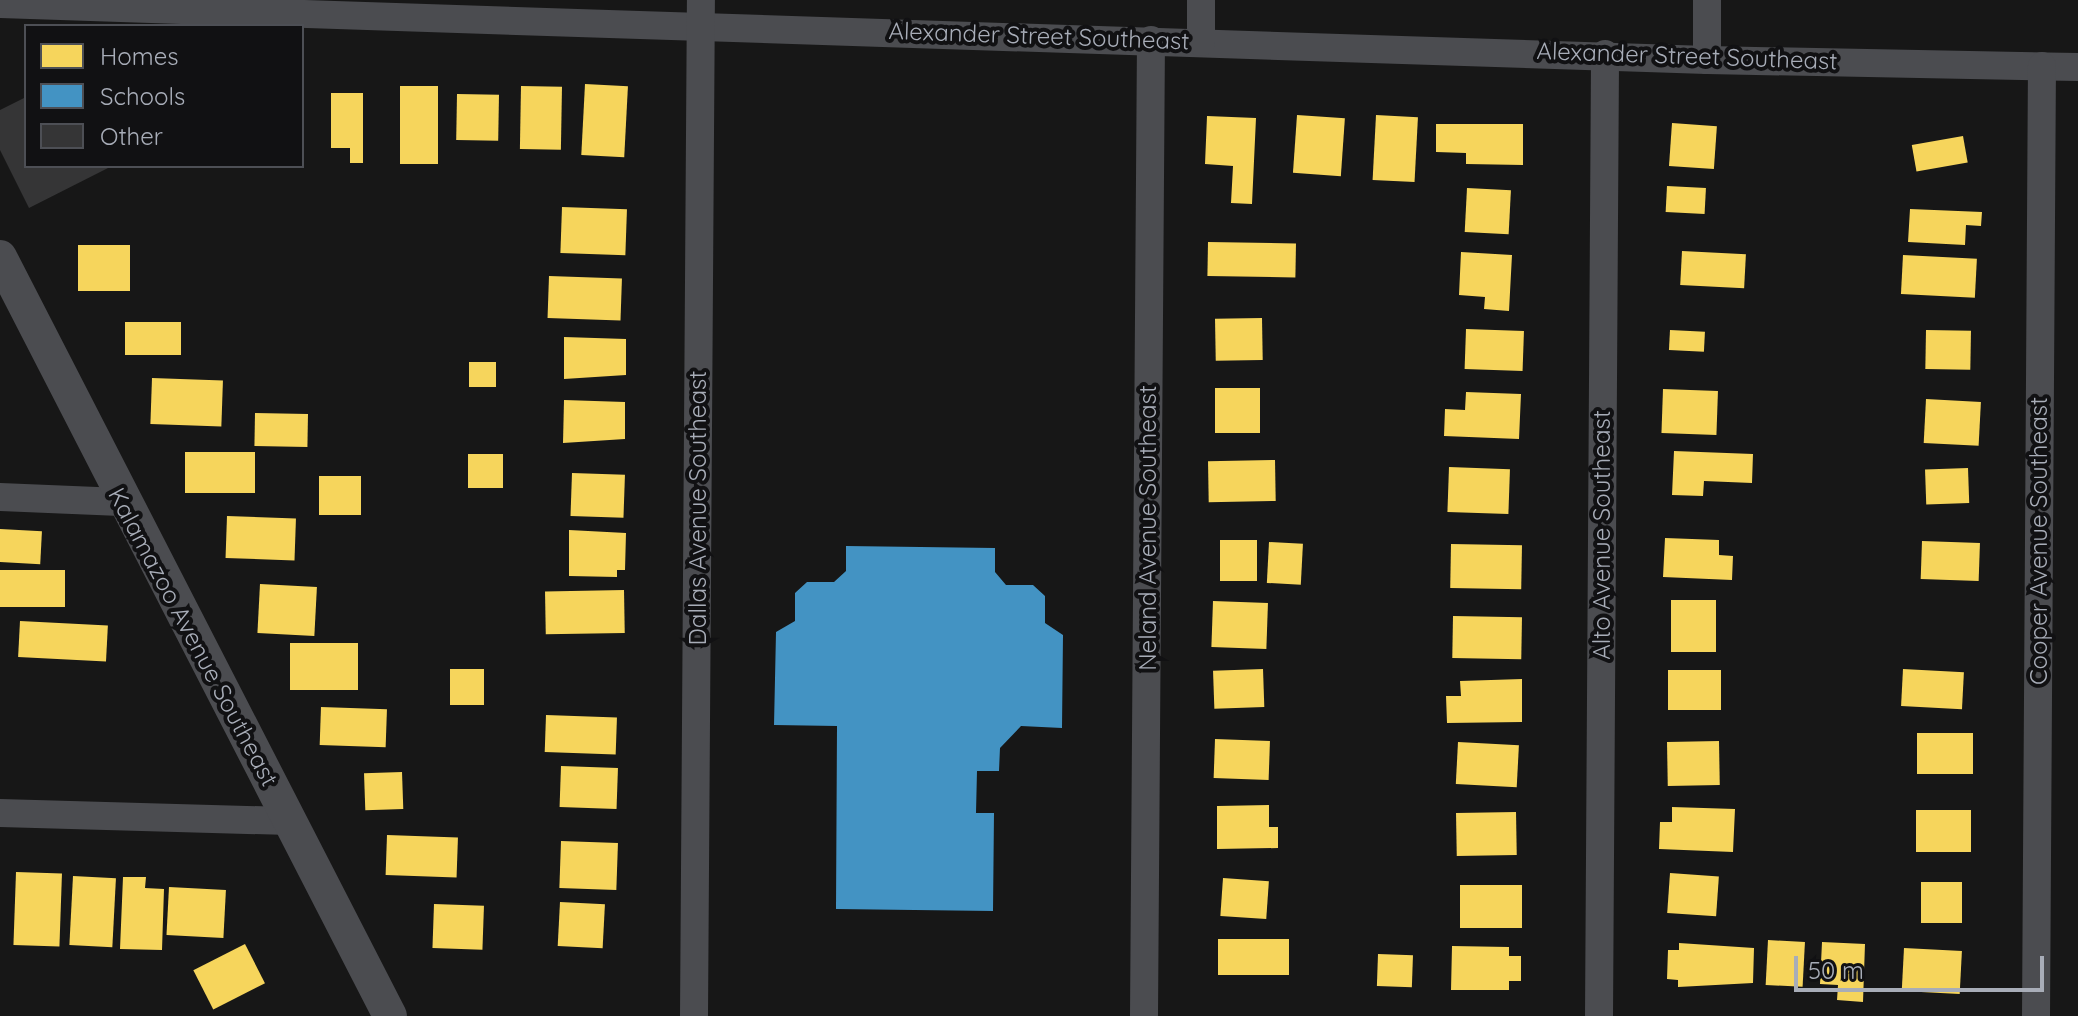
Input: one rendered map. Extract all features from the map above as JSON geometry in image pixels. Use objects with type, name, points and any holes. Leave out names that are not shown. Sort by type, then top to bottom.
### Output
[{"type":"street","points":[[1201,0],[1201,42]]},
{"type":"street","points":[[1707,0],[1707,60]]},
{"type":"street","name":"Alexander Street Southeast","points":[[0,4],[701,12],[1201,42],[1707,60],[2078,67]]},
{"type":"street","name":"Dallas Avenue Southeast","points":[[694,1016],[701,12]]},
{"type":"street","name":"Neland Avenue Southeast","points":[[1144,1016],[1151,40]]},
{"type":"street","name":"Alto Avenue Southeast","points":[[1599,1016],[1605,54]]},
{"type":"street","name":"Cooper Avenue Southeast","points":[[2036,1016],[2042,66]]},
{"type":"street","name":"Kalamazoo Avenue Southeast","points":[[0,257],[121,502],[291,821],[390,1016]]},
{"type":"street","points":[[0,497],[121,502]]},
{"type":"street","points":[[0,813],[291,821]]},
{"type":"building: Homes","points":[[585,84],[628,86],[624,157],[581,155]]},
{"type":"building: Homes","points":[[400,86],[438,86],[438,164],[400,164]]},
{"type":"building: Homes","points":[[521,86],[562,87],[561,150],[520,149]]},
{"type":"building: Homes","points":[[331,93],[363,93],[363,163],[350,163],[350,148],[331,148]]},
{"type":"building: Homes","points":[[457,94],[499,95],[498,141],[456,140]]},
{"type":"building: Homes","points":[[1297,115],[1345,118],[1341,176],[1293,173]]},
{"type":"building: Homes","points":[[1376,115],[1418,117],[1415,182],[1373,180]]},
{"type":"building: Homes","points":[[1207,116],[1256,118],[1252,204],[1231,203],[1233,166],[1205,164]]},
{"type":"building: Homes","points":[[1672,123],[1717,126],[1714,169],[1669,166]]},
{"type":"building: Homes","points":[[1436,124],[1523,124],[1523,165],[1466,164],[1466,153],[1436,152]]},
{"type":"building: Homes","points":[[1963,136],[1968,163],[1916,172],[1912,145]]},
{"type":"building: Homes","points":[[1667,186],[1706,188],[1705,214],[1666,212]]},
{"type":"building: Homes","points":[[1467,188],[1511,190],[1509,234],[1465,232]]},
{"type":"building: Homes","points":[[562,207],[627,209],[625,255],[560,253]]},
{"type":"building: Homes","points":[[1910,209],[1982,212],[1981,226],[1966,225],[1965,245],[1908,242]]},
{"type":"building: Homes","points":[[1208,242],[1296,244],[1295,278],[1207,276]]},
{"type":"building: Homes","points":[[78,245],[130,245],[130,291],[78,291]]},
{"type":"building: Homes","points":[[1682,251],[1746,254],[1744,288],[1680,285]]},
{"type":"building: Homes","points":[[1461,252],[1512,255],[1509,311],[1484,309],[1485,297],[1459,295]]},
{"type":"building: Homes","points":[[1903,255],[1977,259],[1975,298],[1901,294]]},
{"type":"building: Homes","points":[[549,276],[622,279],[620,321],[548,318]]},
{"type":"building: Homes","points":[[1262,318],[1263,360],[1216,361],[1215,319]]},
{"type":"building: Homes","points":[[125,322],[181,322],[181,355],[125,355]]},
{"type":"building: Homes","points":[[1466,329],[1524,331],[1523,371],[1465,369]]},
{"type":"building: Homes","points":[[1670,330],[1705,332],[1704,352],[1669,350]]},
{"type":"building: Homes","points":[[1926,330],[1971,331],[1970,370],[1925,369]]},
{"type":"building: Homes","points":[[564,337],[626,339],[626,375],[564,379]]},
{"type":"building: Homes","points":[[469,362],[496,362],[496,387],[469,387]]},
{"type":"building: Homes","points":[[152,378],[223,380],[221,426],[150,424]]},
{"type":"building: Homes","points":[[1215,388],[1260,388],[1260,433],[1215,433]]},
{"type":"building: Homes","points":[[1663,389],[1718,391],[1716,435],[1661,433]]},
{"type":"building: Homes","points":[[1466,392],[1521,394],[1519,439],[1444,436],[1445,409],[1465,410]]},
{"type":"building: Homes","points":[[1926,399],[1981,402],[1979,446],[1924,443]]},
{"type":"building: Homes","points":[[564,400],[625,402],[625,439],[563,443]]},
{"type":"building: Homes","points":[[255,413],[308,414],[307,447],[254,446]]},
{"type":"building: Homes","points":[[1674,451],[1753,454],[1752,483],[1704,481],[1703,496],[1672,495]]},
{"type":"building: Homes","points":[[185,452],[255,452],[255,493],[185,493]]},
{"type":"building: Homes","points":[[468,454],[503,454],[503,488],[468,488]]},
{"type":"building: Homes","points":[[1275,460],[1276,501],[1209,502],[1208,461]]},
{"type":"building: Homes","points":[[1449,467],[1510,469],[1508,514],[1447,512]]},
{"type":"building: Homes","points":[[1968,468],[1969,503],[1926,504],[1925,470]]},
{"type":"building: Homes","points":[[572,473],[625,475],[623,518],[570,516]]},
{"type":"building: Homes","points":[[319,476],[361,476],[361,515],[319,515]]},
{"type":"building: Homes","points":[[227,516],[296,518],[294,560],[226,558]]},
{"type":"building: Homes","points":[[0,529],[42,531],[40,564],[0,562]]},
{"type":"building: Homes","points":[[569,530],[626,533],[625,570],[617,570],[617,577],[569,576]]},
{"type":"building: Homes","points":[[1665,538],[1719,540],[1719,555],[1733,556],[1732,580],[1663,577]]},
{"type":"building: Homes","points":[[1220,540],[1257,540],[1257,581],[1220,581]]},
{"type":"building: Homes","points":[[1922,541],[1980,543],[1979,581],[1921,579]]},
{"type":"building: Homes","points":[[1269,542],[1303,544],[1301,585],[1267,583]]},
{"type":"building: Homes","points":[[1451,544],[1522,545],[1521,589],[1450,588]]},
{"type":"building: Homes","points":[[0,570],[65,570],[65,607],[0,607]]},
{"type":"building: Homes","points":[[260,584],[317,587],[314,636],[257,633]]},
{"type":"building: Homes","points":[[624,590],[625,633],[546,634],[545,591]]},
{"type":"building: Homes","points":[[1671,600],[1716,600],[1716,652],[1671,652]]},
{"type":"building: Homes","points":[[1213,601],[1268,603],[1266,649],[1211,647]]},
{"type":"building: Homes","points":[[1453,616],[1522,617],[1521,659],[1452,658]]},
{"type":"building: Homes","points":[[20,621],[108,626],[106,662],[18,657]]},
{"type":"building: Homes","points":[[290,643],[358,643],[358,690],[290,690]]},
{"type":"building: Homes","points":[[450,669],[484,669],[484,705],[450,705]]},
{"type":"building: Homes","points":[[1263,669],[1264,707],[1214,709],[1213,671]]},
{"type":"building: Homes","points":[[1903,669],[1964,672],[1962,709],[1901,706]]},
{"type":"building: Homes","points":[[1668,670],[1721,670],[1721,710],[1668,710]]},
{"type":"building: Homes","points":[[1522,679],[1522,722],[1447,723],[1446,696],[1461,696],[1460,681]]},
{"type":"building: Homes","points":[[321,707],[387,709],[386,747],[320,745]]},
{"type":"building: Homes","points":[[546,715],[617,717],[616,754],[545,752]]},
{"type":"building: Homes","points":[[1917,733],[1973,733],[1973,774],[1917,774]]},
{"type":"building: Homes","points":[[1215,739],[1270,741],[1269,780],[1214,778]]},
{"type":"building: Homes","points":[[1719,741],[1720,785],[1668,786],[1667,742]]},
{"type":"building: Homes","points":[[1458,742],[1519,745],[1517,787],[1456,784]]},
{"type":"building: Homes","points":[[561,766],[618,768],[617,809],[560,807]]},
{"type":"building: Homes","points":[[402,772],[403,809],[365,810],[364,773]]},
{"type":"building: Homes","points":[[1269,805],[1269,827],[1278,827],[1278,848],[1217,849],[1217,806]]},
{"type":"building: Homes","points":[[1672,807],[1735,809],[1733,852],[1659,849],[1660,822],[1672,822]]},
{"type":"building: Homes","points":[[1916,810],[1971,810],[1971,852],[1916,852]]},
{"type":"building: Homes","points":[[1516,812],[1517,855],[1457,856],[1456,813]]},
{"type":"building: Homes","points":[[387,835],[458,837],[457,877],[386,875]]},
{"type":"building: Homes","points":[[561,841],[618,843],[616,890],[559,888]]},
{"type":"building: Homes","points":[[16,872],[62,874],[59,947],[13,945]]},
{"type":"building: Homes","points":[[1670,873],[1719,876],[1716,916],[1667,913]]},
{"type":"building: Homes","points":[[73,876],[116,878],[112,947],[69,945]]},
{"type":"building: Homes","points":[[123,877],[146,877],[145,888],[164,889],[162,950],[120,949]]},
{"type":"building: Homes","points":[[1223,878],[1269,881],[1266,919],[1220,916]]},
{"type":"building: Homes","points":[[1921,882],[1962,882],[1962,923],[1921,923]]},
{"type":"building: Homes","points":[[1460,885],[1522,885],[1522,928],[1460,928]]},
{"type":"building: Homes","points":[[169,887],[226,890],[223,938],[166,935]]},
{"type":"building: Homes","points":[[560,902],[605,904],[603,948],[558,946]]},
{"type":"building: Homes","points":[[434,904],[484,906],[482,950],[432,948]]},
{"type":"building: Homes","points":[[1218,939],[1289,939],[1289,975],[1218,975]]},
{"type":"building: Homes","points":[[1768,940],[1805,942],[1803,987],[1766,985]]},
{"type":"building: Homes","points":[[1822,942],[1865,944],[1863,1002],[1837,1000],[1838,985],[1820,984]]},
{"type":"building: Homes","points":[[1679,943],[1754,948],[1753,983],[1678,987],[1678,980],[1667,979],[1668,950],[1679,950]]},
{"type":"building: Homes","points":[[245,944],[265,983],[213,1010],[193,970]]},
{"type":"building: Homes","points":[[1452,946],[1509,947],[1509,956],[1521,956],[1521,981],[1509,981],[1509,990],[1451,990]]},
{"type":"building: Homes","points":[[1904,948],[1962,951],[1960,994],[1902,991]]},
{"type":"building: Homes","points":[[1378,954],[1413,955],[1412,987],[1377,986]]},
{"type":"building: Schools","points":[[846,546],[995,548],[995,572],[1006,585],[1033,585],[1045,596],[1045,623],[1063,635],[1062,728],[1021,726],[1000,748],[999,771],[977,771],[976,813],[994,813],[993,911],[836,909],[837,726],[774,725],[776,632],[795,621],[795,593],[807,582],[834,582],[846,571]]},
{"type":"building: Other","points":[[24,98],[24,168],[108,168],[29,208],[0,150],[0,110]]}]
